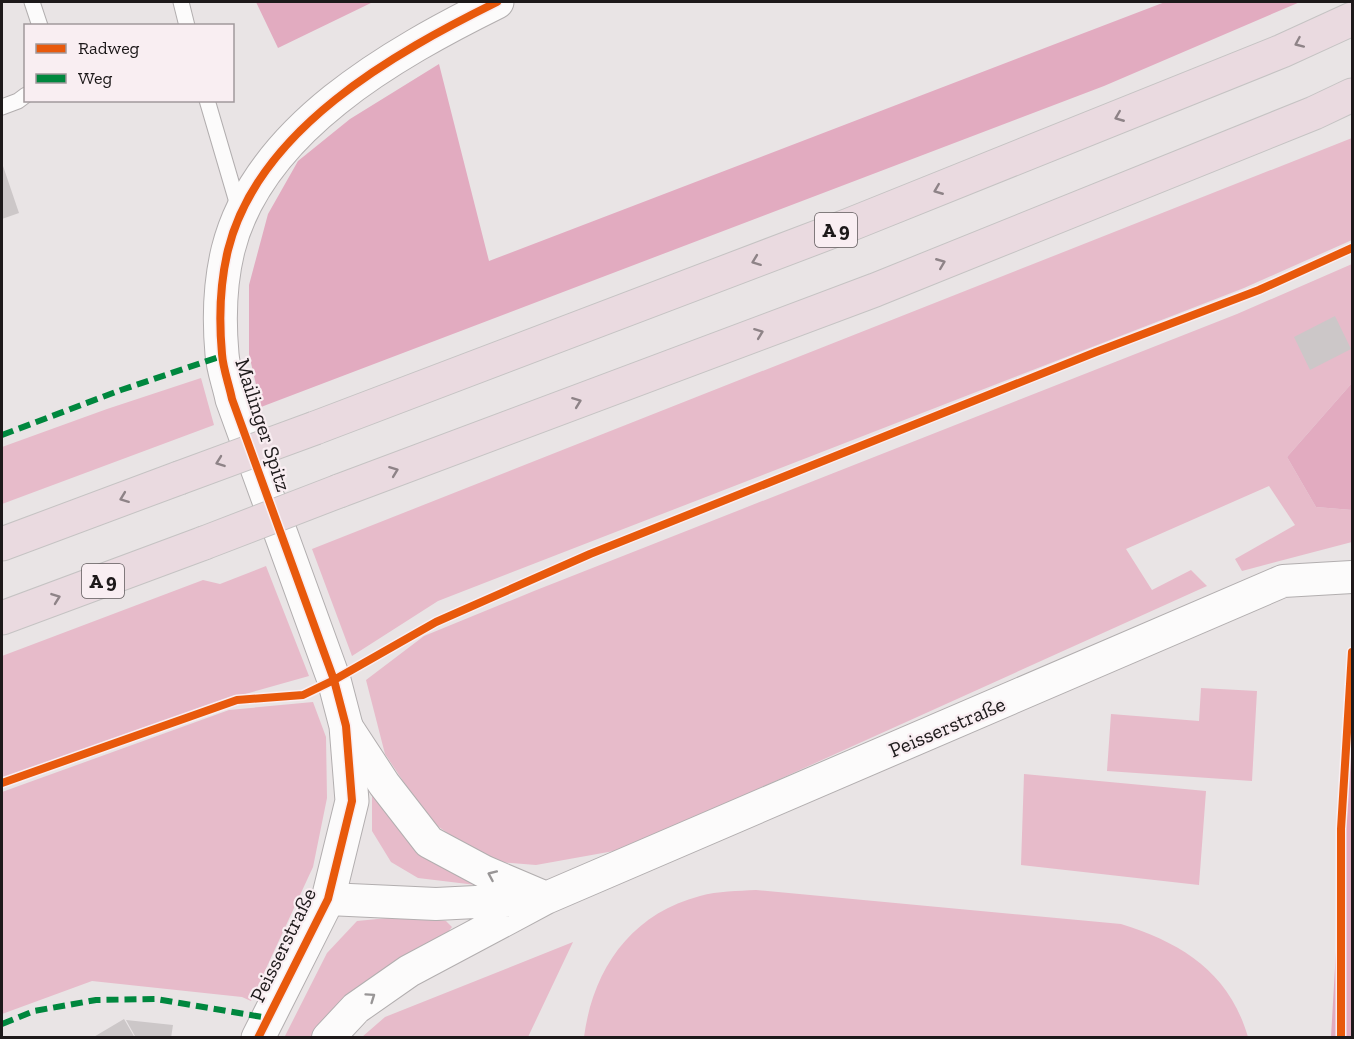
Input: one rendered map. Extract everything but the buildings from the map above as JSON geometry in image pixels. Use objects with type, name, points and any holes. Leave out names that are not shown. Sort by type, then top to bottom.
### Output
[{"type":"highway","name":"A 9","points":[[2,544],[849,225],[1282,51],[1353,19]]},
{"type":"highway","name":"A 9","points":[[2,618],[875,290],[1314,113],[1353,95]]},
{"type":"street","name":"Mailinger Spitz","points":[[346,726],[334,680],[232,399],[222,356],[220,301],[228,250],[240,215],[264,173],[296,134],[332,100],[418,45],[497,2]]},
{"type":"street","name":"Peisserstraße","points":[[328,1038],[356,1008],[410,970],[546,898],[1283,581],[1353,577]]},
{"type":"street","points":[[346,726],[384,784],[429,842],[485,872],[546,898]]},
{"type":"street","name":"Peisserstraße","points":[[258,1038],[328,899],[352,801],[346,726]]},
{"type":"street","name":"Peisserstraße","points":[[328,899],[436,904],[546,898]]},
{"type":"lane","points":[[32,2],[39,24]]},
{"type":"lane","points":[[181,2],[186,24]]},
{"type":"lane","points":[[2,107],[18,101],[24,96]]},
{"type":"lane","points":[[208,102],[240,215]]},
{"type":"shaded area","points":[[256,2],[373,2],[278,48]]},
{"type":"shaded area","points":[[1165,2],[1300,2],[1104,86],[261,407],[249,354],[249,285],[268,214],[298,161],[350,119],[439,64],[489,261]]},
{"type":"shaded area","points":[[1352,138],[1352,240],[1244,288],[438,601],[352,656],[312,549]]},
{"type":"shaded area","points":[[1352,264],[1352,383],[1287,457],[1316,507],[1352,510],[1352,542],[1242,571],[1235,559],[1295,525],[1269,486],[1126,549],[1152,590],[1191,570],[1207,586],[625,849],[536,865],[487,861],[429,820],[385,754],[366,680],[424,636],[1237,314]]},
{"type":"shaded area","points":[[201,378],[214,425],[2,504],[2,447]]},
{"type":"shaded area","points":[[1352,383],[1352,510],[1316,507],[1287,457]]},
{"type":"shaded area","points":[[266,566],[309,676],[235,697],[2,779],[2,656],[203,580],[220,584]]},
{"type":"shaded area","points":[[1201,688],[1257,691],[1252,781],[1107,771],[1111,714],[1199,721]]},
{"type":"shaded area","points":[[313,702],[326,737],[327,798],[313,867],[251,1001],[242,997],[92,981],[2,1014],[2,792],[229,710]]},
{"type":"shaded area","points":[[1352,707],[1352,1037],[1331,1037],[1350,709]]},
{"type":"shaded area","points":[[1024,774],[1206,791],[1199,885],[1021,865]]},
{"type":"shaded area","points":[[372,791],[482,881],[476,885],[418,878],[391,862],[372,831]]},
{"type":"shaded area","points":[[756,890],[1121,924],[1164,941],[1200,963],[1229,995],[1240,1014],[1248,1037],[584,1037],[596,989],[606,967],[635,931],[654,916],[676,904],[721,892]]},
{"type":"shaded area","points":[[408,916],[446,921],[452,927],[444,937],[325,1021],[311,1037],[284,1038],[327,953],[357,921]]},
{"type":"shaded area","points":[[573,942],[528,1037],[362,1037],[385,1017]]},
{"type":"marked path","points":[[2,435],[121,390],[222,356]]},
{"type":"marked path","points":[[2,1024],[34,1011],[96,1000],[156,999],[268,1018]]},
{"type":"cycle path","points":[[258,1038],[328,899],[352,801],[346,726],[334,680],[232,399],[225,371],[220,315],[228,250],[244,207],[268,167],[299,132],[335,100],[375,71],[416,45],[497,2]]},
{"type":"cycle path","points":[[2,783],[237,700],[303,695],[436,622],[590,554],[1096,352],[1259,290],[1352,248]]},
{"type":"cycle path","points":[[1341,1038],[1341,829],[1352,652]]}]
